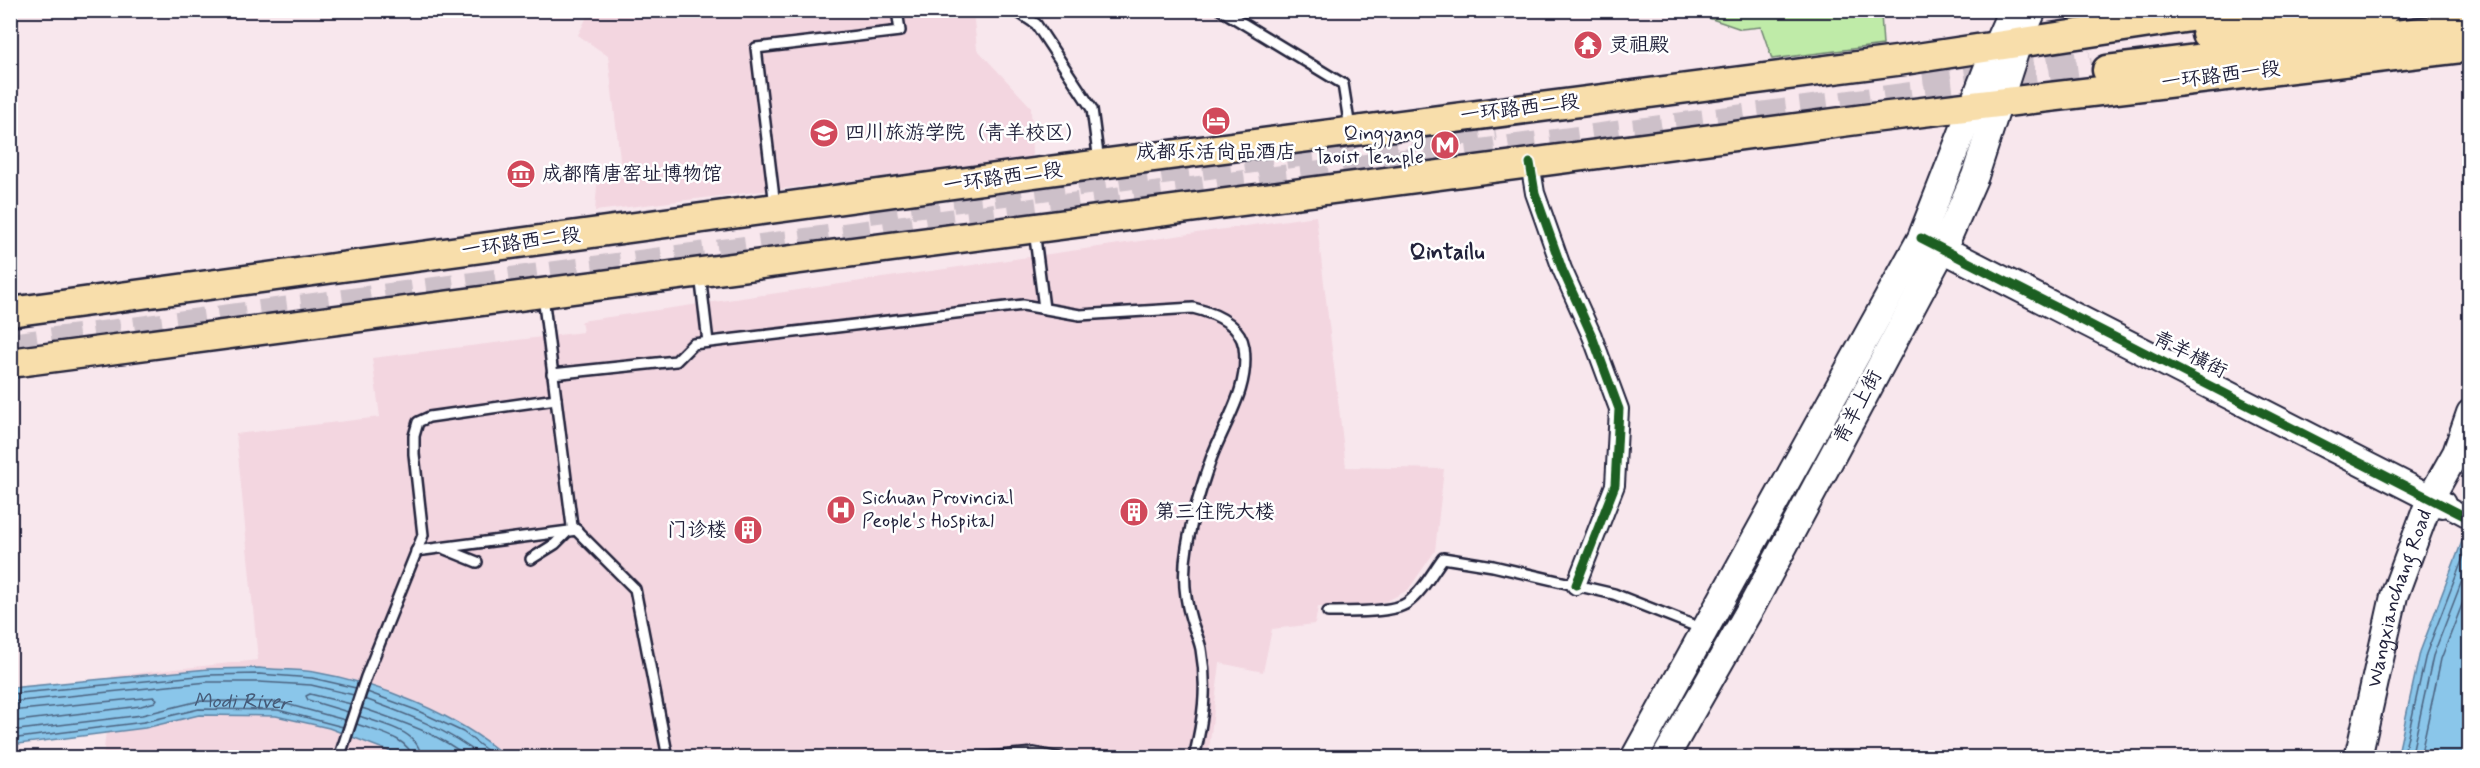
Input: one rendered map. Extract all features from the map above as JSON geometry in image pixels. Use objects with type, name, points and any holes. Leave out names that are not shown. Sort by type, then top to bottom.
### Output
[{"type":"main road","points":[[2007,45],[2012,10]]},
{"type":"main road","points":[[2007,45],[2033,10]]},
{"type":"main road","points":[[2007,45],[2237,10]]},
{"type":"main road","points":[[2385,10],[2091,60],[2469,46]]},
{"type":"main road","name":"一环路西二段","points":[[10,312],[1100,164],[2007,45]]},
{"type":"main road","name":"青羊上街","points":[[1634,758],[1705,630],[1932,243],[1975,176],[2001,102],[2007,45]]},
{"type":"main road","name":"青羊上街","points":[[1665,758],[1753,604],[1932,243],[1972,105],[2007,45]]},
{"type":"main road","name":"一环路西一段","points":[[1972,105],[2469,46]]},
{"type":"main road","points":[[10,363],[1972,105]]},
{"type":"main road","name":"青羊横街","points":[[1932,243],[2436,501]]},
{"type":"main road","name":"Wangxianchang Road","points":[[2358,758],[2394,596],[2456,453],[2469,413]]},
{"type":"street","points":[[1530,163],[1535,193],[1562,269],[1592,336],[1619,409],[1616,485],[1576,585]]},
{"type":"street","points":[[2436,501],[2469,519]]},
{"type":"lane","points":[[775,209],[756,48],[900,31],[897,10]]},
{"type":"lane","points":[[1015,10],[1036,24],[1092,109],[1100,164]]},
{"type":"lane","points":[[1221,10],[1343,84],[1350,131]]},
{"type":"lane","points":[[1034,228],[1044,308]]},
{"type":"lane","points":[[700,272],[708,342]]},
{"type":"lane","points":[[542,292],[572,531],[635,589],[668,758]]},
{"type":"lane","points":[[552,374],[676,361],[693,344],[899,323],[1023,305],[1080,315],[1193,308],[1211,312],[1238,329],[1244,345],[1245,371],[1238,399],[1212,457],[1198,499],[1187,548],[1184,576],[1191,616],[1201,647],[1206,685],[1201,728],[1194,758]]},
{"type":"lane","points":[[339,758],[366,677],[423,535],[424,527],[414,454],[414,435],[418,422],[429,417],[556,399]]},
{"type":"lane","points":[[416,551],[572,531]]},
{"type":"lane","points":[[531,559],[572,531]]},
{"type":"lane","points":[[442,548],[477,562]]},
{"type":"lane","points":[[1328,612],[1374,611],[1406,604],[1422,587],[1443,558],[1614,594],[1705,630]]},
{"type":"lane","points":[[977,758],[1034,753],[1060,758]]},
{"type":"shaded area","name":"四川旅游学院（青羊校区）","points":[[590,11],[973,11],[977,49],[1031,107],[1032,159],[595,211],[598,174],[621,168],[608,56],[578,35]]},
{"type":"shaded area","name":"Sichuan Provincial People's Hospital","points":[[1316,216],[1346,467],[1444,469],[1435,551],[1408,590],[1387,601],[1360,607],[1318,607],[1315,624],[1272,629],[1263,672],[1220,663],[1208,757],[103,758],[112,676],[258,660],[236,434],[380,417],[372,358],[583,332],[581,321]]},
{"type":"green space","points":[[1697,11],[1886,11],[1881,14],[1883,45],[1772,59],[1761,27],[1741,29],[1706,17]]},
{"type":"water","points":[[2469,523],[2469,757],[2397,758],[2420,652]]},
{"type":"water","name":"Modi River","points":[[259,668],[314,672],[390,692],[441,714],[486,741],[506,757],[404,757],[329,728],[276,716],[199,715],[145,728],[11,745],[10,688],[208,669]]},
{"type":"tunnel","points":[[1922,71],[2089,49]]},
{"type":"tunnel","points":[[10,347],[2093,72]]},
{"type":"tunnel","points":[[869,210],[1495,127]]},
{"type":"cycle path","points":[[1530,163],[1535,193],[1562,269],[1592,336],[1619,409],[1615,485],[1576,585]]},
{"type":"cycle path","points":[[1921,238],[2470,519]]},
{"type":"place","name":"灵祖殿","points":[[1588,45]]},
{"type":"place","name":"成都乐活尚品酒店","points":[[1216,121]]},
{"type":"place","name":"四川旅游学院（青羊校区）","points":[[824,133]]},
{"type":"place","name":"Qingyang Taoist Temple","points":[[1445,145]]},
{"type":"place","name":"成都隋唐窑址博物馆","points":[[521,174]]},
{"type":"place","name":"Sichuan Provincial People's Hospital","points":[[841,510]]},
{"type":"place","name":"第三住院大楼","points":[[1134,512]]},
{"type":"place","name":"门诊楼","points":[[748,530]]},
{"type":"district","name":"Qintailu","points":[[1447,253]]}]
